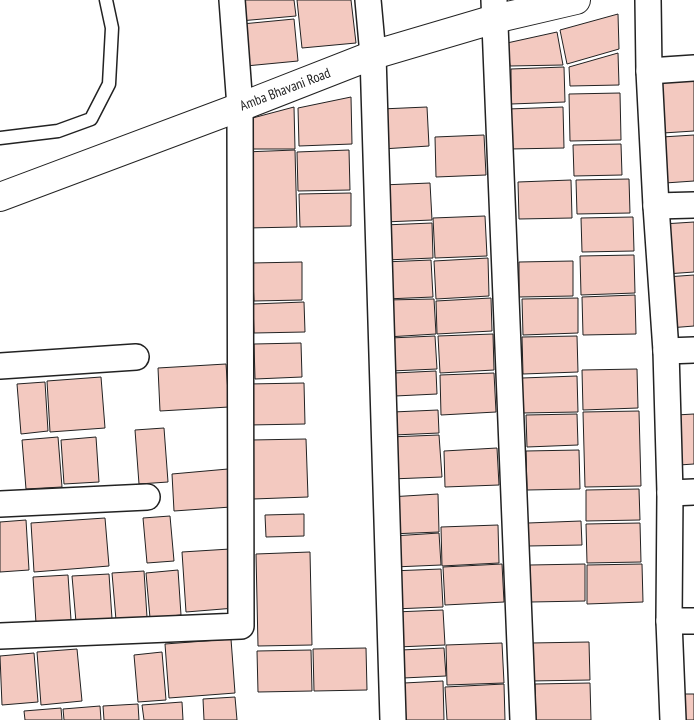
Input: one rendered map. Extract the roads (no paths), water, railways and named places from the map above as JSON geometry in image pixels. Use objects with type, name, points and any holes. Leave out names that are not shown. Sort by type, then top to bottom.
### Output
[{"type":"street","points":[[0,636],[241,626],[240,107],[232,0]]},
{"type":"street","points":[[368,0],[373,55],[393,720]]},
{"type":"street","name":"Amba Bhavani Road","points":[[0,197],[495,10],[576,0]]},
{"type":"street","points":[[648,0],[649,71],[666,351],[682,492],[669,621],[673,720]]},
{"type":"street","points":[[495,10],[523,720]]},
{"type":"street","points":[[649,71],[694,68]]},
{"type":"street","points":[[656,206],[694,205]]},
{"type":"street","points":[[666,351],[694,350]]},
{"type":"street","points":[[0,366],[136,357]]},
{"type":"street","points":[[0,504],[147,497]]},
{"type":"street","points":[[669,621],[694,621]]},
{"type":"lane","points":[[0,138],[58,131],[91,119],[109,84],[112,28],[106,0]]}]
